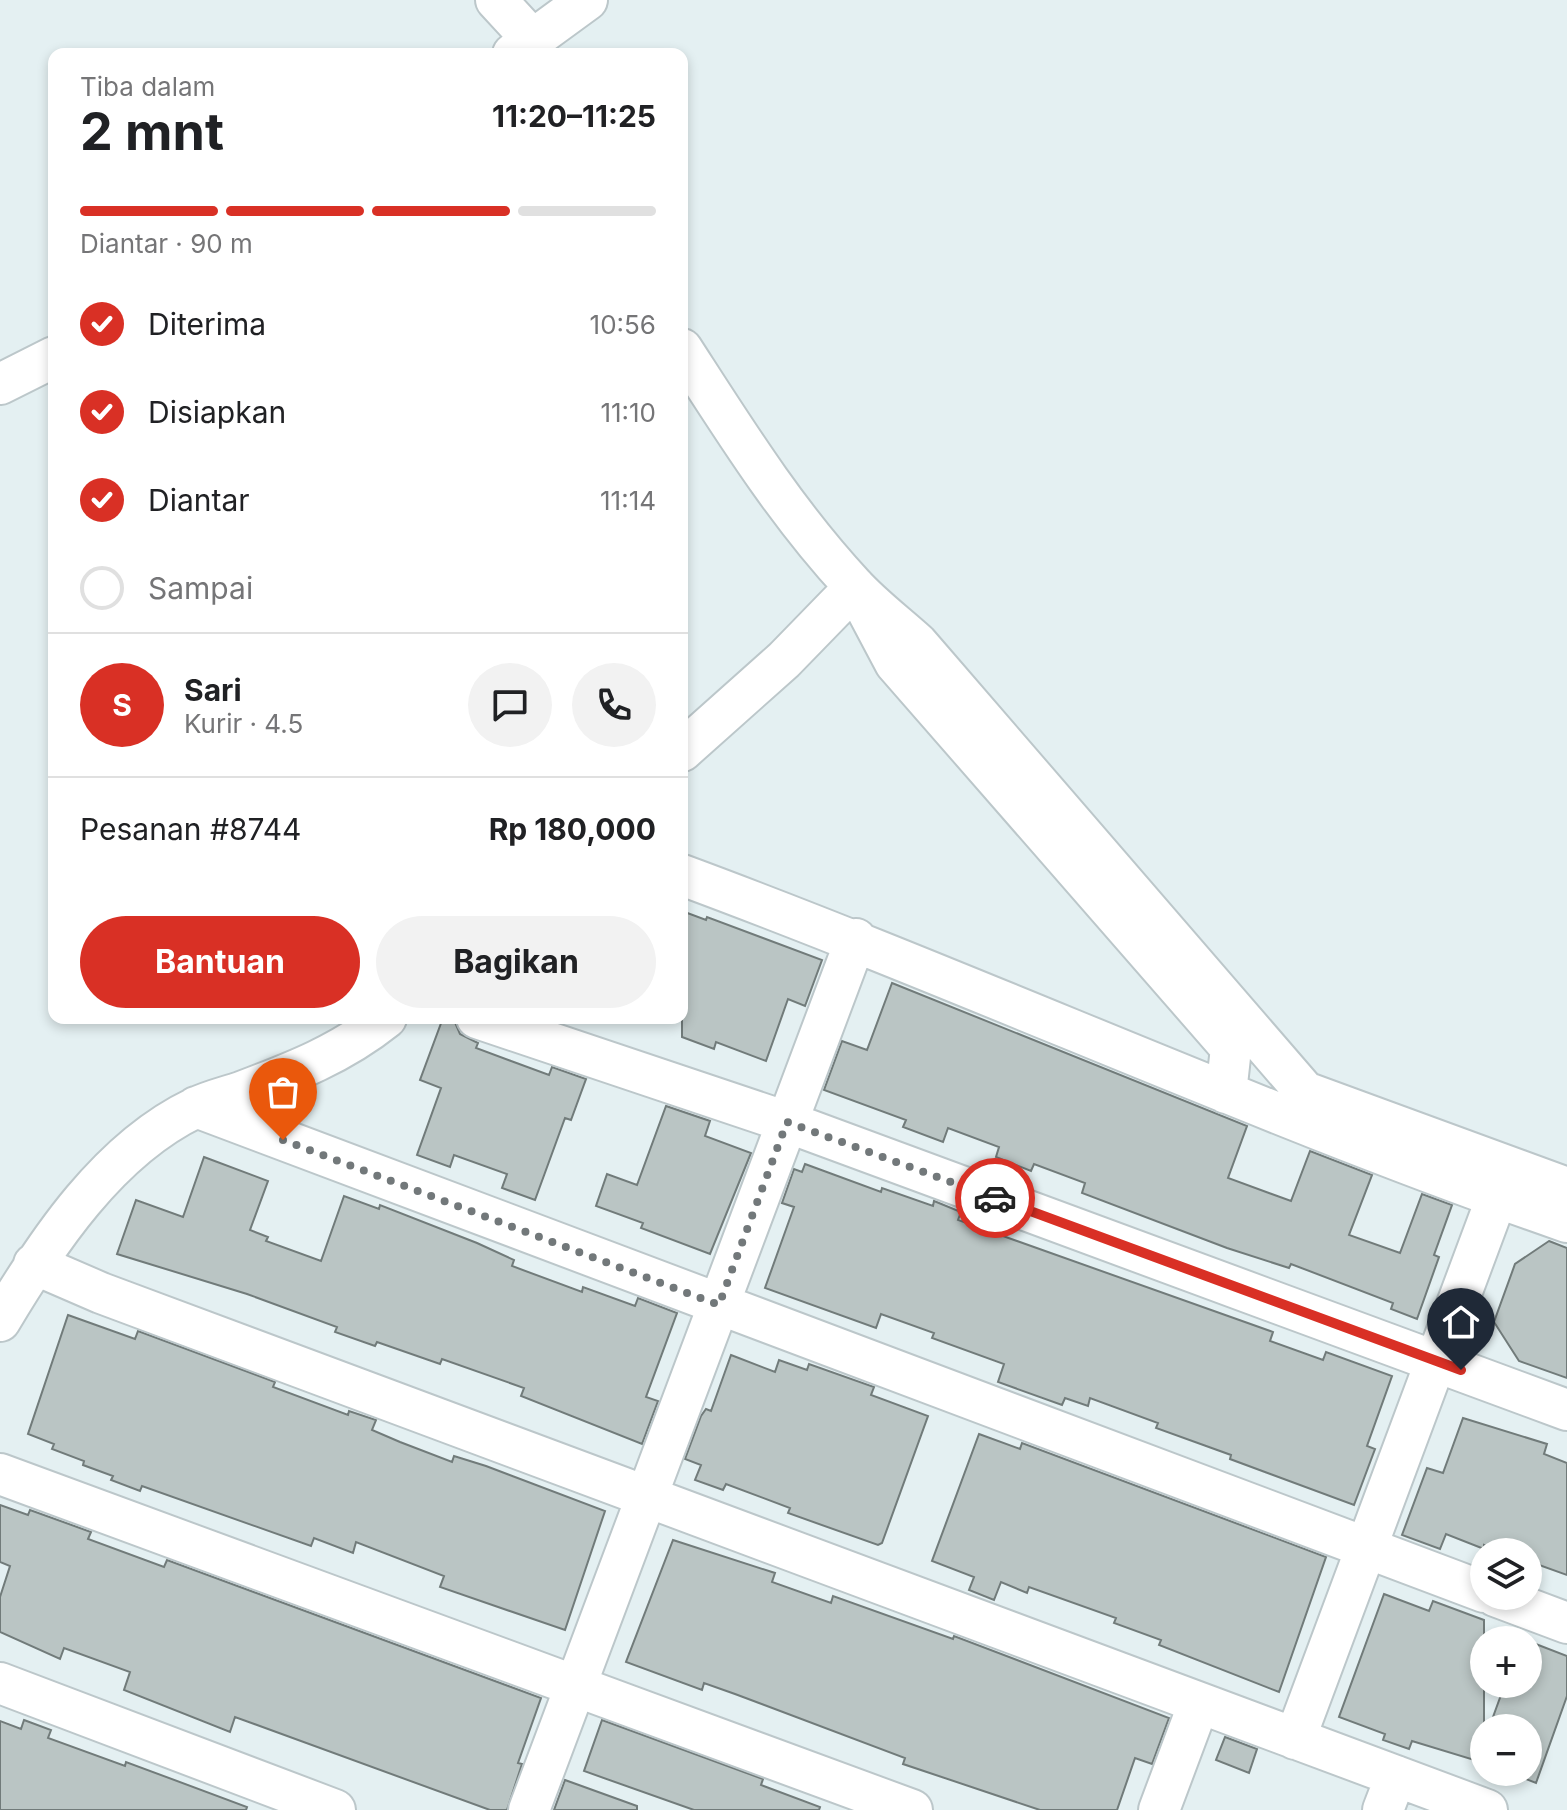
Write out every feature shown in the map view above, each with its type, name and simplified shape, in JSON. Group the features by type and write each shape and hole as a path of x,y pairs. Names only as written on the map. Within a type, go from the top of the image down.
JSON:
{"street":[{"path":"496,0 523,47 587,0"},
{"path":"688,358 771,485 855,587 917,643 1305,1092 1567,1188"},
{"path":"0,384 48,360"},
{"path":"688,746 784,660 855,587"},
{"path":"855,587 895,663 1231,1048 1226,1093"},
{"path":"688,877 856,939 1226,1093 1567,1222"},
{"path":"529,1810 856,939"},
{"path":"0,1321 34,1264 121,1160 172,1121 196,1107 313,1065 355,1042 378,1024"},
{"path":"495,1024 787,1122 1567,1410"},
{"path":"196,1107 1470,1587"},
{"path":"1295,1739 1497,1197"},
{"path":"34,1264 1295,1739 1389,1793 1487,1810"},
{"path":"0,1474 912,1810"},
{"path":"1532,1610 1567,1623"},
{"path":"0,1683 335,1810"},
{"path":"1159,1810 1199,1703"}],"building":[{"path":"688,913 706,920 707,917 822,960 805,1006 788,999 766,1061 716,1042 714,1049 682,1037 682,1024 688,1024"},
{"path":"892,983 1247,1126 1228,1178 1291,1201 1310,1151 1372,1175 1349,1235 1400,1253 1422,1194 1452,1205 1434,1255 1439,1257 1417,1319 1391,1309 1393,1303 1291,1264 1289,1268 1227,1248 1082,1193 1085,1183 1034,1164 1031,1171 996,1157 999,1147 948,1128 943,1142 903,1127 906,1120 824,1090 842,1041 867,1050"},
{"path":"441,1024 456,1024 460,1034 478,1043 476,1048 549,1075 552,1067 586,1079 571,1120 565,1118 535,1200 502,1188 507,1174 454,1155 450,1167 417,1155 441,1088 420,1080"},
{"path":"666,1106 710,1121 705,1136 751,1153 710,1254 641,1228 643,1223 596,1206 607,1174 637,1185"},
{"path":"204,1157 268,1181 250,1230 268,1237 266,1241 321,1261 344,1196 379,1209 380,1205 477,1243 514,1260 512,1266 582,1292 583,1287 635,1306 638,1298 677,1313 646,1397 658,1401 642,1444 521,1396 524,1388 442,1359 440,1364 377,1342 375,1346 335,1332 337,1327 247,1294 117,1254 136,1200 183,1217"},
{"path":"805,1164 881,1192 882,1188 933,1206 934,1201 961,1212 958,1220 1273,1332 1270,1341 1323,1360 1326,1352 1392,1376 1367,1446 1375,1449 1354,1505 1230,1459 1231,1455 1156,1428 1158,1423 1090,1398 1088,1406 1065,1398 1062,1405 998,1382 1004,1364 932,1338 934,1333 881,1314 876,1328 765,1288 794,1207 782,1203 794,1169 802,1172"},
{"path":"1549,1241 1567,1248 1567,1378 1519,1361 1494,1322 1515,1264"},
{"path":"68,1315 135,1339 138,1331 275,1382 273,1387 348,1415 349,1411 376,1420 372,1430 400,1442 452,1462 454,1456 486,1466 605,1511 565,1630 440,1587 444,1576 356,1542 353,1553 314,1538 311,1546 142,1486 140,1491 111,1480 113,1476 83,1465 84,1461 52,1449 54,1444 28,1434"},
{"path":"731,1355 775,1372 779,1360 807,1370 809,1364 874,1387 871,1395 928,1416 882,1543 878,1545 788,1513 790,1508 726,1484 723,1490 695,1480 701,1465 685,1459 701,1416 706,1409 711,1411"},
{"path":"1463,1418 1547,1444 1544,1454 1567,1463 1567,1575 1542,1566 1542,1538 1470,1538 1470,1543 1446,1534 1440,1549 1402,1535 1427,1468 1443,1473"},
{"path":"979,1434 1020,1449 1022,1443 1326,1557 1279,1692 1159,1645 1161,1640 1114,1623 1116,1618 1029,1587 1027,1593 1001,1582 994,1600 969,1590 974,1577 932,1561"},
{"path":"0,1505 28,1515 30,1510 91,1532 88,1539 164,1567 167,1560 541,1698 518,1763 522,1764 507,1810 490,1810 235,1717 230,1732 124,1690 130,1672 64,1648 60,1659 0,1632 0,1597 10,1566 0,1562"},
{"path":"673,1540 775,1573 772,1582 831,1603 833,1596 953,1639 954,1636 1169,1718 1152,1764 1135,1758 1117,1810 1040,1810 903,1764 905,1758 735,1694 704,1683 702,1690 626,1662"},
{"path":"1384,1594 1429,1611 1433,1601 1484,1620 1484,1626 1470,1626 1470,1698 1484,1698 1484,1714 1470,1714 1470,1759 1412,1741 1409,1749 1383,1740 1385,1734 1339,1717"},
{"path":"1542,1646 1567,1656 1567,1696 1542,1766 1542,1714 1494,1714 1500,1698 1542,1698"},
{"path":"24,1720 51,1730 48,1738 125,1766 126,1762 247,1807 246,1810 0,1810 0,1721 21,1729"},
{"path":"602,1720 763,1779 761,1785 820,1807 819,1810 694,1810 584,1771"},
{"path":"1225,1737 1257,1749 1249,1773 1216,1760"},
{"path":"565,1780 637,1806 637,1810 554,1810"}],"way so far":[{"path":"283,1140 719,1305 787,1122 995,1198"}],"route":[{"path":"995,1198 1461,1370"}]}
